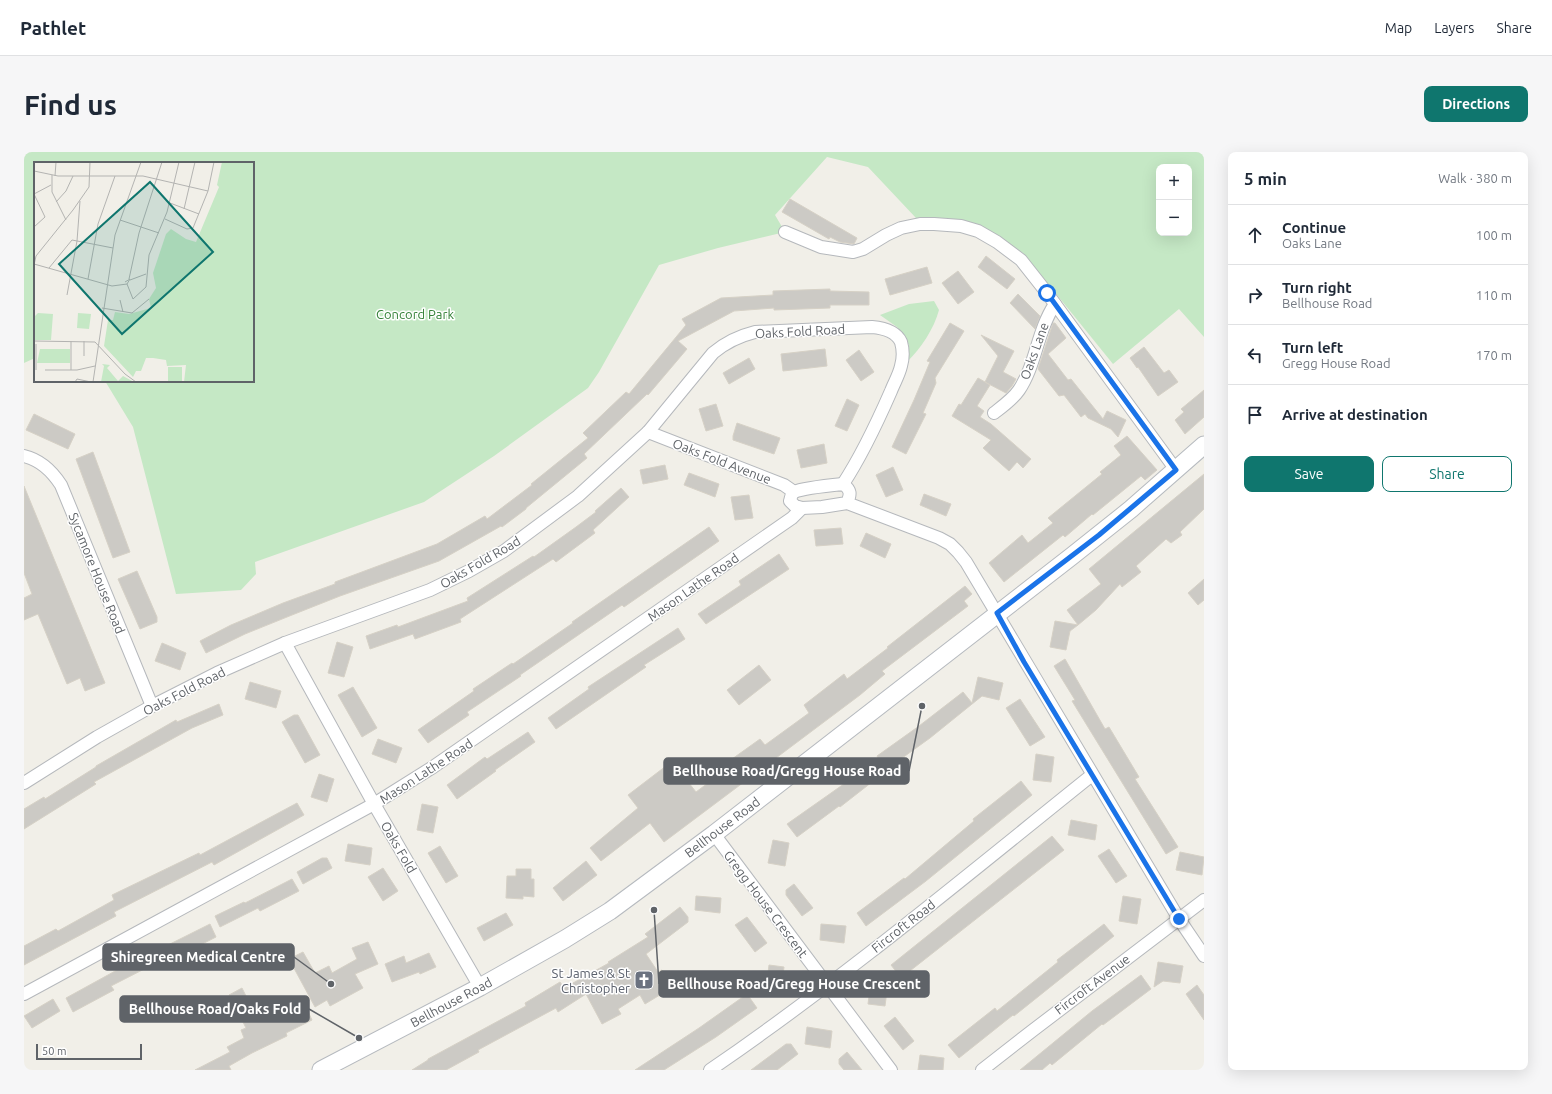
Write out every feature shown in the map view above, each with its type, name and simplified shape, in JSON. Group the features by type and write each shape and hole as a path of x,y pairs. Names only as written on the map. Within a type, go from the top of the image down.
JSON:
{"main road":[{"name":"Bellhouse Road","path":"321,1070 480,987 565,939 610,911 714,834 1099,535 1204,445"}],"street":[{"name":"Oaks Lane","path":"785,232 821,247 853,252 863,249 886,234 901,228 920,224 961,226 978,231 997,242 1021,260 1055,304 1176,470"},
{"name":"Oaks Lane","path":"994,413 1010,401 1022,385 1047,316 1055,304"},
{"name":"Oaks Fold Road","path":"24,783 97,737 152,706 217,673 285,643 430,590 469,571 504,551 578,496 648,432 713,353 738,337 755,332 872,327 885,329 898,337 901,342 903,354 901,366 883,410 851,472 843,484"},
{"name":"Oaks Fold Avenue","path":"648,432 784,484 794,492"},
{"name":"Sycamore House Road","path":"24,456 31,458 48,469 61,486 152,706"},
{"path":"847,503 851,495 849,489 843,484 816,487 794,492 790,501 795,506 802,508 822,507 847,503 939,538 950,544 966,562 1092,775 1179,919 1204,956"},
{"name":"Mason Lathe Road","path":"24,994 374,804 433,768 792,518 802,508"},
{"name":"Oaks Fold","path":"285,643 374,804 480,987"},
{"name":"Fircroft Road","path":"710,1070 753,1040 893,935 1092,775"},
{"name":"Gregg House Crescent","path":"714,834 826,986 891,1070"},
{"name":"Fircroft Avenue","path":"982,1070 1204,900"}],"green space":[{"name":"Concord Park","path":"24,152 1204,152 1204,337 1179,309 1113,364 1023,253 972,224 916,218 868,167 827,157 775,215 785,232 718,248 659,265 599,372 588,388 494,456 424,502 255,562 256,574 241,590 176,594 133,427 106,382 254,382 254,162 34,162 34,358 24,363"},
{"path":"934,301 939,310 934,324 922,344 907,362 909,345 897,327 880,315 909,304"}],"building":[{"path":"790,199 857,238 854,244 840,242 830,237 829,239 782,212"},
{"path":"986,256 1015,279 1007,289 978,267"},
{"path":"927,267 932,283 890,295 885,279"},
{"path":"958,271 974,292 958,304 942,283"},
{"path":"830,289 830,291 869,292 869,305 830,305 830,308 774,310 774,308 734,311 678,341 687,349 648,395 647,394 584,454 587,458 502,527 501,526 439,561 340,596 245,634 206,653 200,641 231,625 283,603 335,584 335,582 437,544 485,516 487,519 532,485 531,484 588,438 583,433 626,392 629,394 686,325 682,319 721,298 773,295 773,291"},
{"path":"1018,294 1040,316 1035,329 1010,303"},
{"path":"950,323 964,331 935,378 936,383 923,413 926,414 906,454 892,447 930,362 927,361"},
{"path":"1053,323 1055,323 1066,338 1048,354 1068,380 1071,379 1103,419 1107,411 1126,420 1118,437 1111,429 1088,418 1085,414 1081,417 1064,395 1059,396 1038,369"},
{"path":"981,335 1014,351 1003,372 1016,379 1006,393 985,382 998,356"},
{"path":"1144,347 1164,373 1169,370 1178,382 1158,396 1130,358"},
{"path":"825,349 827,366 783,371 781,354"},
{"path":"859,350 874,372 861,381 846,360"},
{"path":"749,358 755,369 729,384 723,373"},
{"path":"978,378 990,385 977,406 984,411 980,417 991,424 1031,459 1023,468 1017,462 1009,471 983,448 991,440 952,416 959,404 961,405"},
{"path":"1204,390 1204,417 1185,434 1175,420 1184,412 1181,409"},
{"path":"847,399 859,405 847,431 835,426"},
{"path":"716,404 723,426 706,431 699,409"},
{"path":"34,414 75,434 68,449 26,430"},
{"path":"737,423 780,438 774,454 733,440"},
{"path":"1127,436 1157,470 1145,480 1141,476 1065,537 1063,535 1004,582 989,563 1022,535 1028,543 1053,523 1048,518 1102,474 1100,472 1121,455 1114,446"},
{"path":"824,444 827,463 801,468 797,450"},
{"path":"93,452 130,552 113,558 76,459"},
{"path":"665,465 668,479 643,484 640,470"},
{"path":"893,467 903,490 886,497 876,475"},
{"path":"689,473 719,484 715,497 684,485"},
{"path":"1204,474 1204,509 1180,532 1182,535 1171,543 1166,539 1136,566 1141,572 1122,587 1120,584 1096,610 1078,625 1067,610 1101,584 1089,569"},
{"path":"24,486 105,683 85,691 80,678 67,684 38,614 24,620 24,598 32,594 24,573"},
{"path":"621,488 629,497 593,530 595,533 556,562 553,559 460,619 461,622 415,639 413,634 370,649 366,636 397,625 398,627 468,601 467,598 533,556 534,557 576,527 596,512 595,511"},
{"path":"924,494 951,504 946,516 920,505"},
{"path":"749,495 753,518 735,520 731,497"},
{"path":"709,527 719,541 624,607 622,605 520,675 521,676 467,712 469,715 428,743 418,730 474,691 473,689 573,623 572,622"},
{"path":"841,528 843,544 816,546 814,530"},
{"path":"866,533 891,544 885,558 860,546"},
{"path":"779,554 789,569 706,624 698,614 741,585 739,581"},
{"path":"137,571 157,617 157,622 140,629 118,579"},
{"path":"1204,579 1204,600 1198,605 1188,593"},
{"path":"965,586 972,594 964,601 968,606 882,671 885,674 860,695 664,842 650,823 601,861 590,848 638,808 628,795 666,766 672,774 678,769 696,792 728,768 725,764 760,739 765,745 809,713 804,705 844,674 847,679"},
{"path":"1055,621 1078,625 1070,631 1066,650 1050,647"},
{"path":"678,628 685,639 644,665 646,667 556,729 548,718 589,689 588,687"},
{"path":"337,642 353,647 344,677 328,673"},
{"path":"162,643 186,653 180,670 155,661"},
{"path":"1065,659 1105,729 1109,727 1139,777 1135,779 1178,847 1166,854 1072,701 1075,700 1054,666"},
{"path":"759,665 771,680 739,705 727,690"},
{"path":"978,677 1003,683 999,700 982,696 930,738 880,774 881,775 840,807 839,806 797,837 787,824 841,786 878,758 877,756 963,692 972,703"},
{"path":"250,682 281,691 276,708 245,699"},
{"path":"353,687 377,728 362,737 338,695"},
{"path":"1020,699 1045,737 1030,746 1006,708"},
{"path":"219,704 223,715 192,728 94,782 96,784 24,829 24,809 44,797 45,799 96,766 176,720 177,722"},
{"path":"294,715 298,715 320,755 305,763 282,722"},
{"path":"528,732 535,742 457,799 447,785 485,757 487,759"},
{"path":"378,739 402,748 396,763 372,754"},
{"path":"1036,754 1054,757 1051,782 1033,780"},
{"path":"319,774 334,779 327,802 311,797"},
{"path":"1021,781 1032,795 926,881 866,926 857,913 904,878 905,879 974,821 973,819"},
{"path":"297,803 304,815 214,865 212,862 114,912 116,916 24,965 24,946 56,929 58,931 114,900 112,895 199,853 200,855"},
{"path":"422,804 438,807 433,833 417,830"},
{"path":"1071,820 1097,825 1095,840 1068,835"},
{"path":"1052,836 1064,850 901,978 891,965"},
{"path":"773,840 789,843 785,866 768,863"},
{"path":"348,844 372,848 370,865 345,861"},
{"path":"440,846 458,876 446,883 428,853"},
{"path":"1109,849 1127,876 1116,883 1098,856"},
{"path":"1180,852 1204,857 1202,875 1176,870"},
{"path":"322,858 327,858 332,868 303,884 297,872"},
{"path":"586,861 597,875 563,901 553,888"},
{"path":"383,868 398,891 383,901 368,877"},
{"path":"516,869 531,869 531,879 534,879 534,897 523,896 523,899 506,898 507,876 516,876"},
{"path":"292,879 299,891 260,911 258,908 220,927 215,916 244,902 245,903"},
{"path":"794,884 813,908 802,916 786,895 786,890"},
{"path":"696,896 721,898 720,913 695,910"},
{"path":"1123,896 1141,899 1137,924 1119,921"},
{"path":"680,907 688,917 688,922 646,954 658,972 662,970 673,987 645,1004 640,995 618,1009 621,1014 602,1024 586,994 558,1012 556,1008 478,1050 479,1052 446,1070 412,1070 428,1059 526,1006 525,1003 560,982 564,988 609,963 608,962 648,937 645,934"},
{"path":"506,913 513,925 484,941 477,928"},
{"path":"747,917 767,943 755,952 735,925"},
{"path":"210,924 216,937 163,964 156,951"},
{"path":"821,924 846,926 844,943 820,940"},
{"path":"1104,924 1114,936 959,1058 948,1045 995,1008 997,1011 1058,962 1057,960"},
{"path":"368,942 378,964 355,974 363,988 330,1006 327,1000 315,1007 289,959 303,952 315,973 329,966 332,973 357,959 352,948"},
{"path":"146,949 154,964 111,986 114,990 73,1012 66,998 117,970 115,966"},
{"path":"429,953 436,967 420,974 419,972 392,982 385,964 404,956 406,963"},
{"path":"1158,962 1183,966 1180,983 1163,981 1154,987"},
{"path":"769,965 784,967 781,992 766,990"},
{"path":"1141,975 1151,989 1103,1025 1102,1024 1052,1065 1050,1063 1042,1070 1020,1070 1092,1011"},
{"path":"871,981 888,983 885,1006 868,1004"},
{"path":"1197,985 1204,995 1204,1020 1186,994"},
{"path":"242,988 257,1018 274,1010 278,1019 305,1005 312,1020 286,1033 287,1036 229,1066 231,1070 195,1070 230,1052 227,1047 244,1038 241,1030 246,1028 229,995"},
{"path":"747,994 757,1008 716,1037 664,1070 635,1070 699,1028"},
{"path":"53,999 60,1011 32,1028 24,1016"},
{"path":"895,1017 914,1041 903,1050 884,1026"},
{"path":"807,1027 832,1031 830,1048 805,1044"},
{"path":"786,1044 791,1044 798,1054 777,1070 751,1070"},
{"path":"847,1052 862,1070 844,1070 839,1064 839,1059"},
{"path":"920,1055 944,1058 943,1070 918,1070"}],"place":[{"name":"Bellhouse Road/Gregg House Road","path":"922,706"},
{"name":"Bellhouse Road/Gregg House Crescent","path":"654,910"},
{"name":"St James & St Christopher","path":"644,980"},
{"name":"Shiregreen Medical Centre","path":"331,984"},
{"name":"Bellhouse Road/Oaks Fold","path":"359,1038"}],"route":[{"path":"1047,293 1176,470 1099,535 997,613 1024,662 1179,919"}]}
